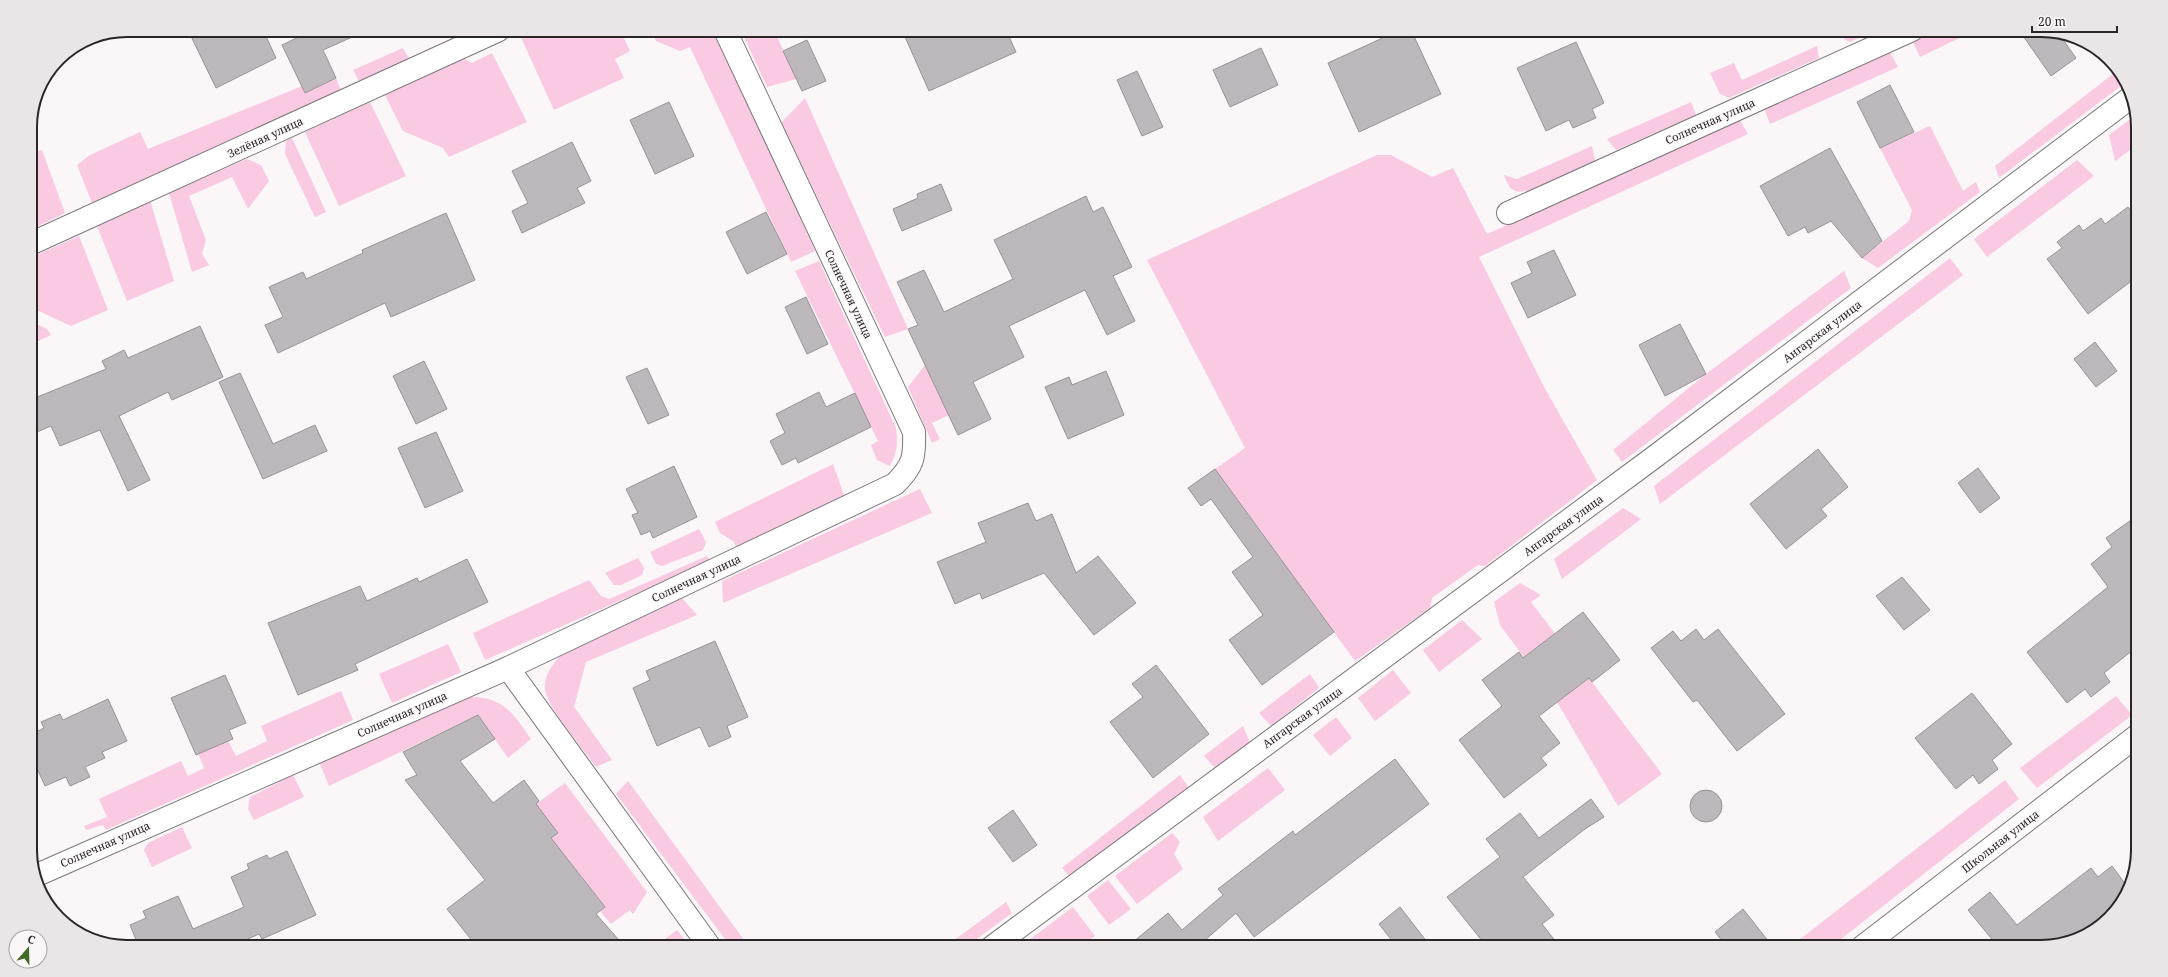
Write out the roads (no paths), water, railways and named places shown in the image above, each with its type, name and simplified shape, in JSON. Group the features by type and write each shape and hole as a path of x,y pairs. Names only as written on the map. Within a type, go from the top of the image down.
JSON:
{"street":[{"name":"Зелёная улица","path":"37,241 484,37"},
{"name":"Солнечная улица","path":"41,873 508,668 895,484 909,470 915,452 914,432 728,37"},
{"name":"Солнечная улица","path":"1508,212 1896,37"},
{"name":"Ангарская улица","path":"1001,940 1654,458 2127,101"},
{"path":"508,668 705,940"},
{"name":"Школьная улица","path":"1871,940 2131,740"}]}
